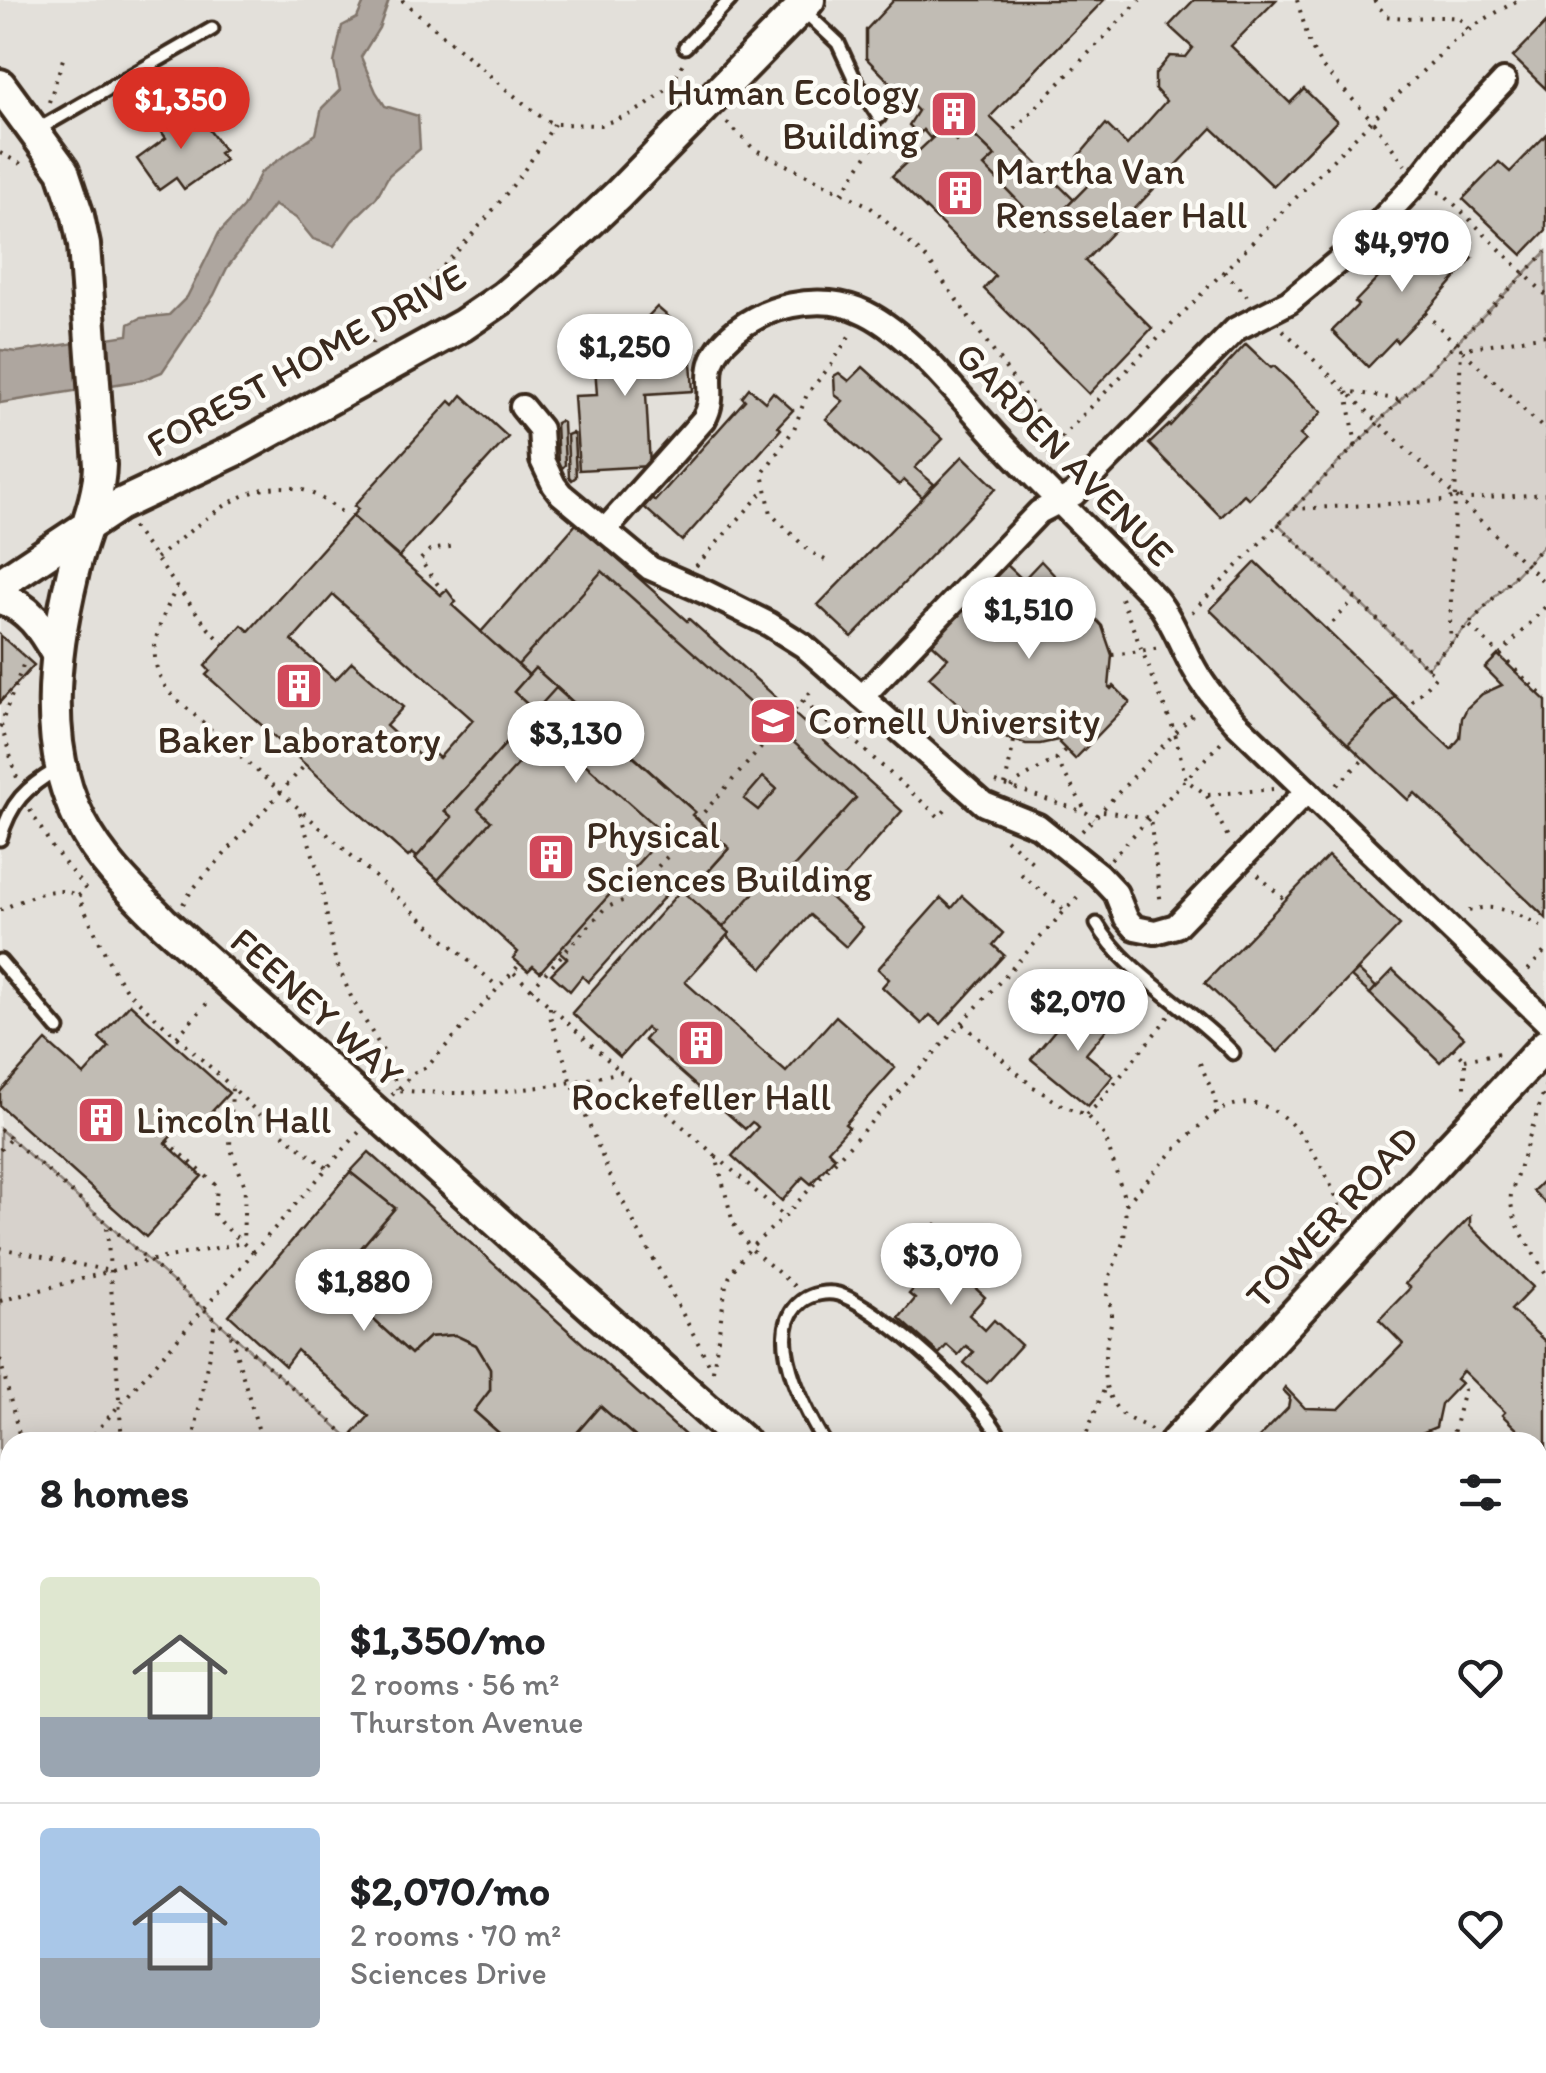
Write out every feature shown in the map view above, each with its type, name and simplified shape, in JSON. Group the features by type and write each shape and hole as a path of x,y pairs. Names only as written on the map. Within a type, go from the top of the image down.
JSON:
{"street":[{"name":"FOREST HOME DRIVE","path":"0,584 119,505 238,450 504,297 618,195 801,3"},
{"path":"862,697 1039,512 1074,494 1236,328 1289,302 1360,244 1504,81"},
{"path":"0,85 41,118"},
{"name":"FEENEY WAY","path":"41,118 78,216 84,244 94,370 100,485 42,654 68,793 81,822 124,883 164,923 732,1432"},
{"name":"GARDEN AVENUE","path":"605,530 704,420 710,404 710,364 728,338 746,324 790,305 838,304 864,312 915,351 1155,598 1220,706 1546,1021"},
{"path":"522,406 540,429 542,460 554,485 605,530 650,568 682,580 787,634 831,668 984,804 1027,819 1098,874 1116,893 1130,924 1142,930 1155,932 1176,926 1307,791"},
{"path":"0,598 24,609 46,635 42,654"},
{"name":"TOWER ROAD","path":"1185,1432 1546,1045"}],"lane":[{"path":"685,53 730,0"},
{"path":"801,3 838,43 855,80 880,116"},
{"path":"41,118 212,30"},
{"path":"0,839 11,810 22,795 35,782 62,767"},
{"path":"1097,924 1111,946 1233,1053"},
{"path":"1121,955 1142,930"},
{"path":"0,961 58,1030"},
{"path":"818,1432 802,1402 786,1348 787,1322 806,1297 824,1293 839,1294 887,1323 945,1372 997,1432"}],"path":[{"path":"402,0 502,86 554,124 600,125 648,105 671,86 685,53"},
{"path":"1015,130 1140,0"},
{"path":"1297,0 1310,45 1322,67 1372,120 1417,182 1444,193 1546,295"},
{"path":"1374,0 1386,16 1408,20 1459,18 1469,30"},
{"path":"1028,471 1455,40 1518,0"},
{"path":"41,118 64,59"},
{"path":"719,114 754,148 869,206 928,260 1058,442"},
{"path":"368,346 462,249 540,149 554,124"},
{"path":"0,153 31,170"},
{"path":"842,193 863,161"},
{"path":"1112,655 1166,648 1192,611 1459,347 1546,252"},
{"path":"1224,272 1546,584"},
{"path":"825,560 809,551 771,514 762,473 794,429 806,394 831,365 864,312"},
{"path":"1425,314 1546,431"},
{"path":"1459,347 1546,335"},
{"path":"1450,644 1459,347"},
{"path":"1347,392 1402,400"},
{"path":"1347,392 1356,446"},
{"path":"156,558 224,506 264,489 305,491 346,515"},
{"path":"682,580 764,490"},
{"path":"1293,510 1546,494"},
{"path":"1278,524 1436,676 1407,707"},
{"path":"131,525 225,645"},
{"path":"1428,668 1546,543"},
{"path":"444,593 420,560 430,550 456,546"},
{"path":"1116,584 1175,733 1186,780 1207,795 1230,841"},
{"path":"178,586 153,650 154,668 161,682 187,710 499,988"},
{"path":"1326,630 1355,598"},
{"path":"1500,655 1546,606"},
{"path":"1469,625 1546,699"},
{"path":"19,786 0,726 23,669 42,654"},
{"path":"697,820 831,668"},
{"path":"802,701 829,724 832,722 939,817 954,801"},
{"path":"1079,835 1198,708"},
{"path":"1108,863 1226,736"},
{"path":"1005,785 1014,741"},
{"path":"1012,788 1065,750"},
{"path":"1056,759 1087,813"},
{"path":"1338,785 1364,759"},
{"path":"192,890 306,764"},
{"path":"1207,795 1281,788"},
{"path":"26,802 52,847 86,890 78,896"},
{"path":"299,808 319,874 335,959 352,1000 389,1061 397,1090"},
{"path":"1101,811 1150,818"},
{"path":"1150,818 1162,909"},
{"path":"996,830 1032,862"},
{"path":"531,989 605,908 627,899 667,857"},
{"path":"1021,874 1065,911"},
{"path":"1261,877 1285,900"},
{"path":"550,1006 572,1083 614,1184 713,1371 726,1285 750,1248 784,1217 1088,884"},
{"path":"0,910 50,891 75,893 126,990 272,1126 327,1168"},
{"path":"1469,911 1492,906 1546,929"},
{"path":"1528,970 1546,950"},
{"path":"96,1432 397,1090 413,1073 427,1067 520,964"},
{"path":"513,972 784,1217"},
{"path":"177,1036 208,1000"},
{"path":"1086,1116 1180,1004"},
{"path":"963,1024 1032,1086 1086,1116 1105,1136 1126,1204 1124,1240 1108,1281 1112,1318 1102,1371 1105,1387 1118,1410 1136,1424 1146,1426"},
{"path":"1453,1048 1465,1060 1465,1093"},
{"path":"1465,1060 1504,1052"},
{"path":"1200,1063 1216,1114"},
{"path":"397,1090 465,1094 532,1089 620,1072"},
{"path":"1546,1084 1510,1204 1514,1220 1546,1275"},
{"path":"232,1087 230,1148 245,1186 243,1244"},
{"path":"1126,1204 1198,1128 1223,1109 1241,1104 1275,1111 1311,1148 1334,1190 1345,1221"},
{"path":"0,1128 343,1432"},
{"path":"0,1150 10,1138"},
{"path":"167,1141 216,1185 216,1218 254,1252"},
{"path":"716,1156 733,1223 750,1248 806,1297"},
{"path":"107,1225 121,1432"},
{"path":"0,1301 148,1261 243,1244"},
{"path":"0,1248 110,1271"},
{"path":"195,1432 215,1321"},
{"path":"231,1335 259,1432"},
{"path":"0,1359 18,1432"},
{"path":"1454,1432 1464,1390 1461,1384"},
{"path":"1088,1432 1105,1387"}],"shaded area":[{"name":"Cornell University","path":"0,0 1546,0 1546,1432 0,1432"},
{"path":"365,0 389,0 379,28 361,57 385,106 418,116 420,149 389,175 376,198 334,246 313,239 296,218 274,205 227,268 214,295 162,372 142,380 0,403 0,350 17,352 128,335 129,324 141,318 169,315 187,297 219,233 243,207 261,172 316,134 322,108 340,90 334,63 342,26 357,18"},
{"path":"1546,252 1546,543 1427,668 1278,524"},
{"path":"0,1129 343,1432 0,1432"}],"building":[{"name":"Human Ecology Building","path":"894,0 1104,0 990,117 1074,200 1045,229 984,166 995,156 967,129 956,141 943,128 930,138 923,130 919,135 909,125 918,111 866,58 866,30"},
{"name":"Martha Van Rensselaer Hall","path":"1194,0 1276,0 1231,46 1290,103 1304,89 1337,121 1273,186 1212,128 1085,261 1152,328 1089,394 984,289 995,276 892,176 943,128 956,141 967,129 995,156 984,166 1045,229 1097,176 1078,157 1106,124 1127,145 1166,101 1155,89 1155,74 1170,56 1186,57 1193,48 1169,26"},
{"path":"1546,23 1546,89 1513,57"},
{"path":"171,107 183,125 198,115 224,150 219,153 225,160 184,189 176,178 159,190 137,159 166,138 153,120"},
{"path":"1546,135 1546,230 1522,255 1463,199 1499,162 1510,172"},
{"path":"1437,224 1473,258 1425,313 1368,367 1332,331 1411,244 1414,248"},
{"path":"657,307 671,319 655,342 647,365 691,362 693,391 646,394 650,466 579,470 574,396 597,395 594,351 633,332"},
{"path":"1246,344 1322,412 1300,435 1306,440 1249,499 1244,494 1221,517 1149,444"},
{"path":"863,367 943,439 915,468 934,484 922,497 904,480 899,485 826,419 843,401 835,395 834,376 839,373 849,381"},
{"path":"749,388 765,402 773,392 793,410 778,426 781,429 682,541 644,507 652,498 655,501 745,400 742,397"},
{"path":"462,395 508,437 399,557 352,516 358,509 354,506 450,401 454,405"},
{"path":"560,421 565,465 562,468 558,465 556,423"},
{"path":"572,433 576,477 572,480 567,435"},
{"path":"963,456 996,488 852,637 818,605"},
{"name":"Baker Laboratory","path":"352,516 441,595 447,590 456,602 452,605 529,675 514,692 535,711 445,811 452,817 417,857 412,853 408,857 206,675 210,671 205,666 242,625 249,631","holes":["333,595 473,720 439,758 431,751 423,759 386,726 403,707 352,662 335,680 292,641"]},
{"path":"577,523 902,811 828,895 863,927 846,947 810,915 763,968 687,895 729,848 692,815 695,812 535,668 529,675 481,632"},
{"path":"1041,561 1102,626 1112,655 1109,687 1114,686 1130,702 1075,759 1058,740 1026,744 997,735 929,677 948,658 926,638 1004,562 1023,580"},
{"path":"1256,562 1395,696 1348,744 1210,610"},
{"path":"602,571 856,798 772,891 763,883 723,927 687,895 729,848 692,815 695,812 535,668 529,675 518,665","holes":["763,777 777,789 758,810 744,799"]},
{"path":"0,635 34,665 0,702"},
{"path":"1498,655 1546,701 1546,918 1415,793 1408,800 1348,744 1395,696 1451,749 1460,738 1467,708 1482,694 1502,685 1485,668"},
{"path":"535,668 695,812 692,815 729,848 703,877 682,858 675,864 662,853 664,846 625,887 602,902 664,834 548,731 478,809 491,821 438,880 415,859 452,817 445,811 535,711 514,692"},
{"path":"556,688 695,812 692,815 729,848 687,895 675,885 588,982 582,976 570,991 551,974 567,958 543,937 530,947 515,934 508,942 415,859 452,817 445,811"},
{"name":"Physical Sciences Building","path":"548,731 664,834 540,972 533,966 528,971 513,958 518,952 438,880 491,821 478,809"},
{"path":"1328,856 1400,925 1278,1052 1205,983"},
{"name":"Rockefeller Hall","path":"681,890 729,933 685,982 786,1072 836,1016 895,1068 845,1124 849,1127 828,1150 835,1157 811,1184 803,1177 782,1201 732,1156 758,1127 755,1124 752,1122 745,1129 644,1040 651,1032 646,1028 620,1057 572,1013"},
{"path":"962,896 1003,933 993,945 1004,955 941,1024 930,1015 922,1024 882,987 889,979 878,969 941,898 952,908"},
{"path":"1358,970 1376,987 1370,994 1351,977"},
{"path":"1393,970 1464,1037 1440,1062 1370,994"},
{"path":"1085,986 1097,996 1079,1018 1067,1008"},
{"path":"1102,1000 1119,1014 1086,1054 1113,1076 1088,1106 1031,1059 1066,1017 1079,1028"},
{"name":"Lincoln Hall","path":"130,1004 229,1093 200,1124 190,1115 165,1143 202,1176 146,1237 0,1106 0,1092 46,1041 84,1075 109,1047 99,1038"},
{"path":"369,1152 681,1432 630,1432 600,1406 578,1432 498,1432 474,1411 490,1390 490,1368 476,1345 455,1335 429,1337 411,1354 332,1282 395,1208 350,1172"},
{"path":"350,1172 395,1208 332,1282 411,1354 429,1337 455,1335 476,1345 490,1368 490,1390 474,1411 498,1432 355,1432 369,1416 297,1350 285,1366 229,1315"},
{"path":"1546,1178 1546,1204 1533,1191"},
{"path":"1470,1217 1470,1226 1533,1287 1511,1310 1546,1342 1546,1432 1520,1432 1463,1371 1456,1379 1461,1383 1441,1404 1436,1427 1424,1432 1265,1432 1288,1408 1290,1397 1283,1390 1285,1387 1305,1408 1339,1409 1403,1344 1379,1320 1410,1288 1405,1284"},
{"path":"936,1224 953,1239 945,1248 961,1263 955,1269 985,1297 969,1315 985,1330 994,1320 1021,1345 987,1383 964,1363 974,1352 966,1346 958,1355 947,1345 939,1354 899,1318 915,1299 909,1294 917,1285 898,1267"},
{"path":"600,1406 630,1432 578,1432"}],"place":[{"name":"Human Ecology Building","path":"954,114"},
{"name":"Martha Van Rensselaer Hall","path":"960,193"},
{"name":"Baker Laboratory","path":"299,686"},
{"name":"Cornell University","path":"773,721"},
{"name":"Physical Sciences Building","path":"551,857"},
{"name":"Rockefeller Hall","path":"701,1043"},
{"name":"Lincoln Hall","path":"101,1120"}]}
